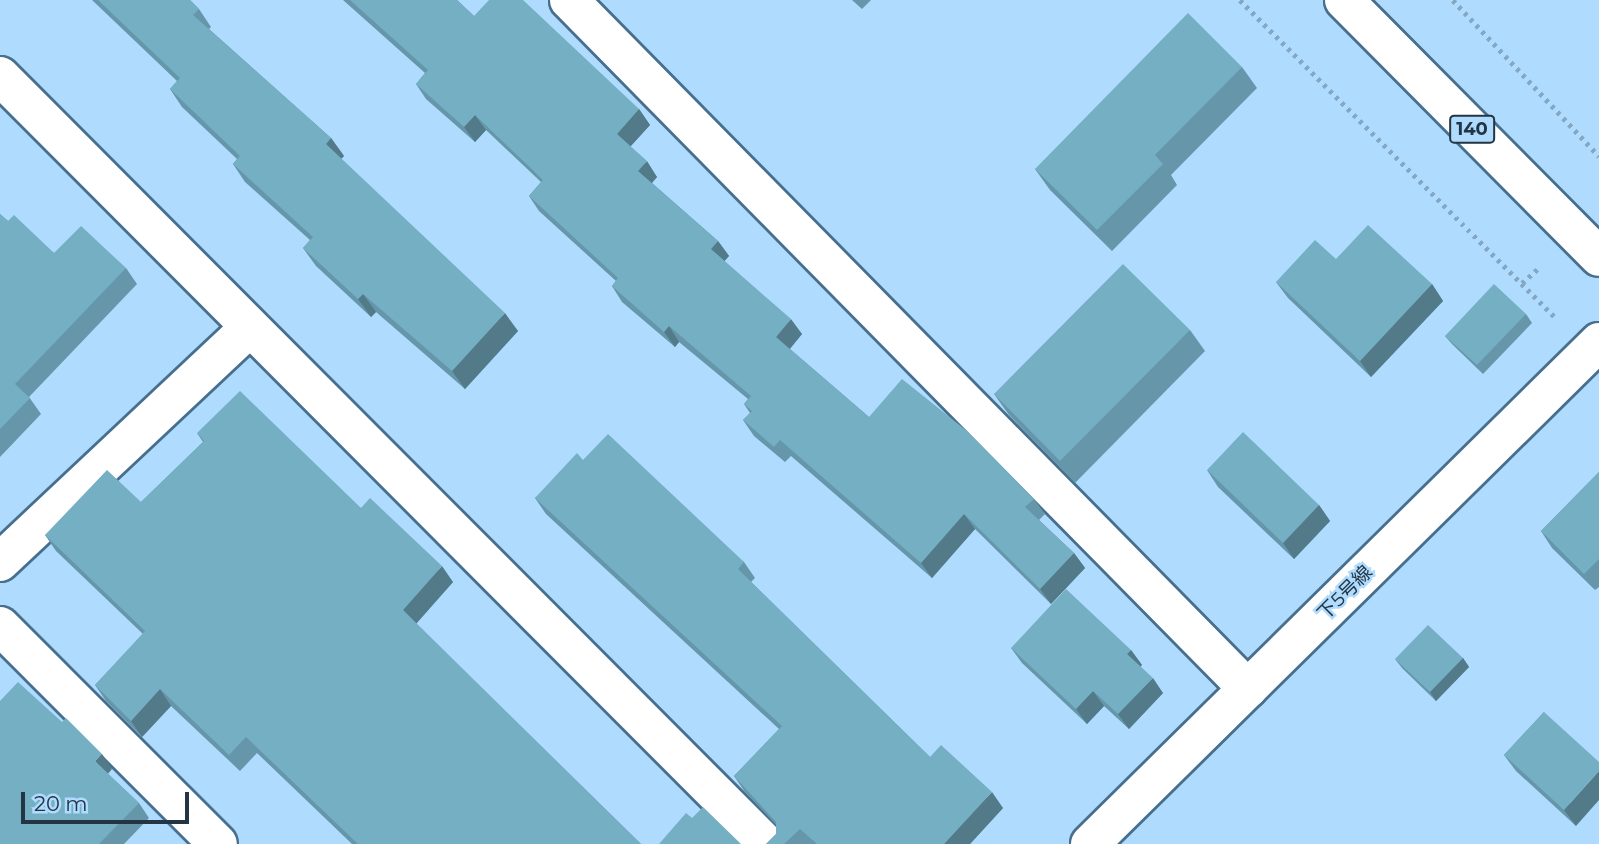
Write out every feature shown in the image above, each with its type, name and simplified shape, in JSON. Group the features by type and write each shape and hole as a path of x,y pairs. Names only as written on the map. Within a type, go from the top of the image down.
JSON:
{"street":[{"path":"569,0 1248,689"},
{"name":"140","path":"1344,0 1599,257"},
{"path":"0,76 766,844"},
{"path":"0,562 250,327"},
{"name":"下5号線","path":"1090,844 1594,346"},
{"path":"0,626 218,844"}],"path":[{"path":"1240,0 1594,346"},
{"path":"1453,0 1599,156"}],"building":[{"path":"98,0 190,0 199,9 193,15 331,138 326,144 505,313 452,371 363,294 358,299 303,248 313,237 233,164 240,156 170,89 180,78"},
{"path":"350,0 457,0 474,16 489,0 523,0 639,109 617,134 647,161 638,171 718,241 711,249 791,319 776,337 869,417 902,379 967,431 1034,499 1025,507 1074,553 1040,589 964,514 921,563 780,440 774,447 743,420 752,411 744,404 751,396 669,326 664,332 612,286 618,278 529,196 543,180 475,115 464,127 416,84 428,70"},
{"path":"1188,13 1242,67 1155,155 1163,164 1097,230 1035,169"},
{"path":"0,214 8,221 14,215 54,253 81,226 126,268 15,384 30,398 0,429"},
{"path":"1368,225 1432,284 1360,361 1276,282 1315,240 1336,259"},
{"path":"1123,264 1190,330 1060,461 994,394"},
{"path":"1494,284 1526,314 1477,365 1445,336"},
{"path":"240,391 361,508 370,498 442,566 403,610 641,844 358,844 246,737 229,755 160,689 131,721 95,685 145,631 45,535 107,470 141,502 204,441 197,433"},
{"path":"1243,432 1319,505 1283,543 1207,470"},
{"path":"608,434 744,562 738,569 930,757 941,745 992,792 944,844 817,844 800,829 784,844 766,844 776,834 776,822 734,776 782,726 535,498 577,453 583,460"},
{"path":"1599,472 1599,559 1584,574 1541,531"},
{"path":"1066,589 1131,650 1127,654 1153,678 1118,714 1093,691 1076,709 1011,648"},
{"path":"1428,625 1463,658 1430,692 1395,659"},
{"path":"18,682 62,722 66,718 102,754 95,761 139,803 99,844 0,844 0,701"},
{"path":"1544,712 1599,762 1599,771 1564,810 1504,755"},
{"path":"703,807 741,844 659,844 686,813 692,818"}]}
